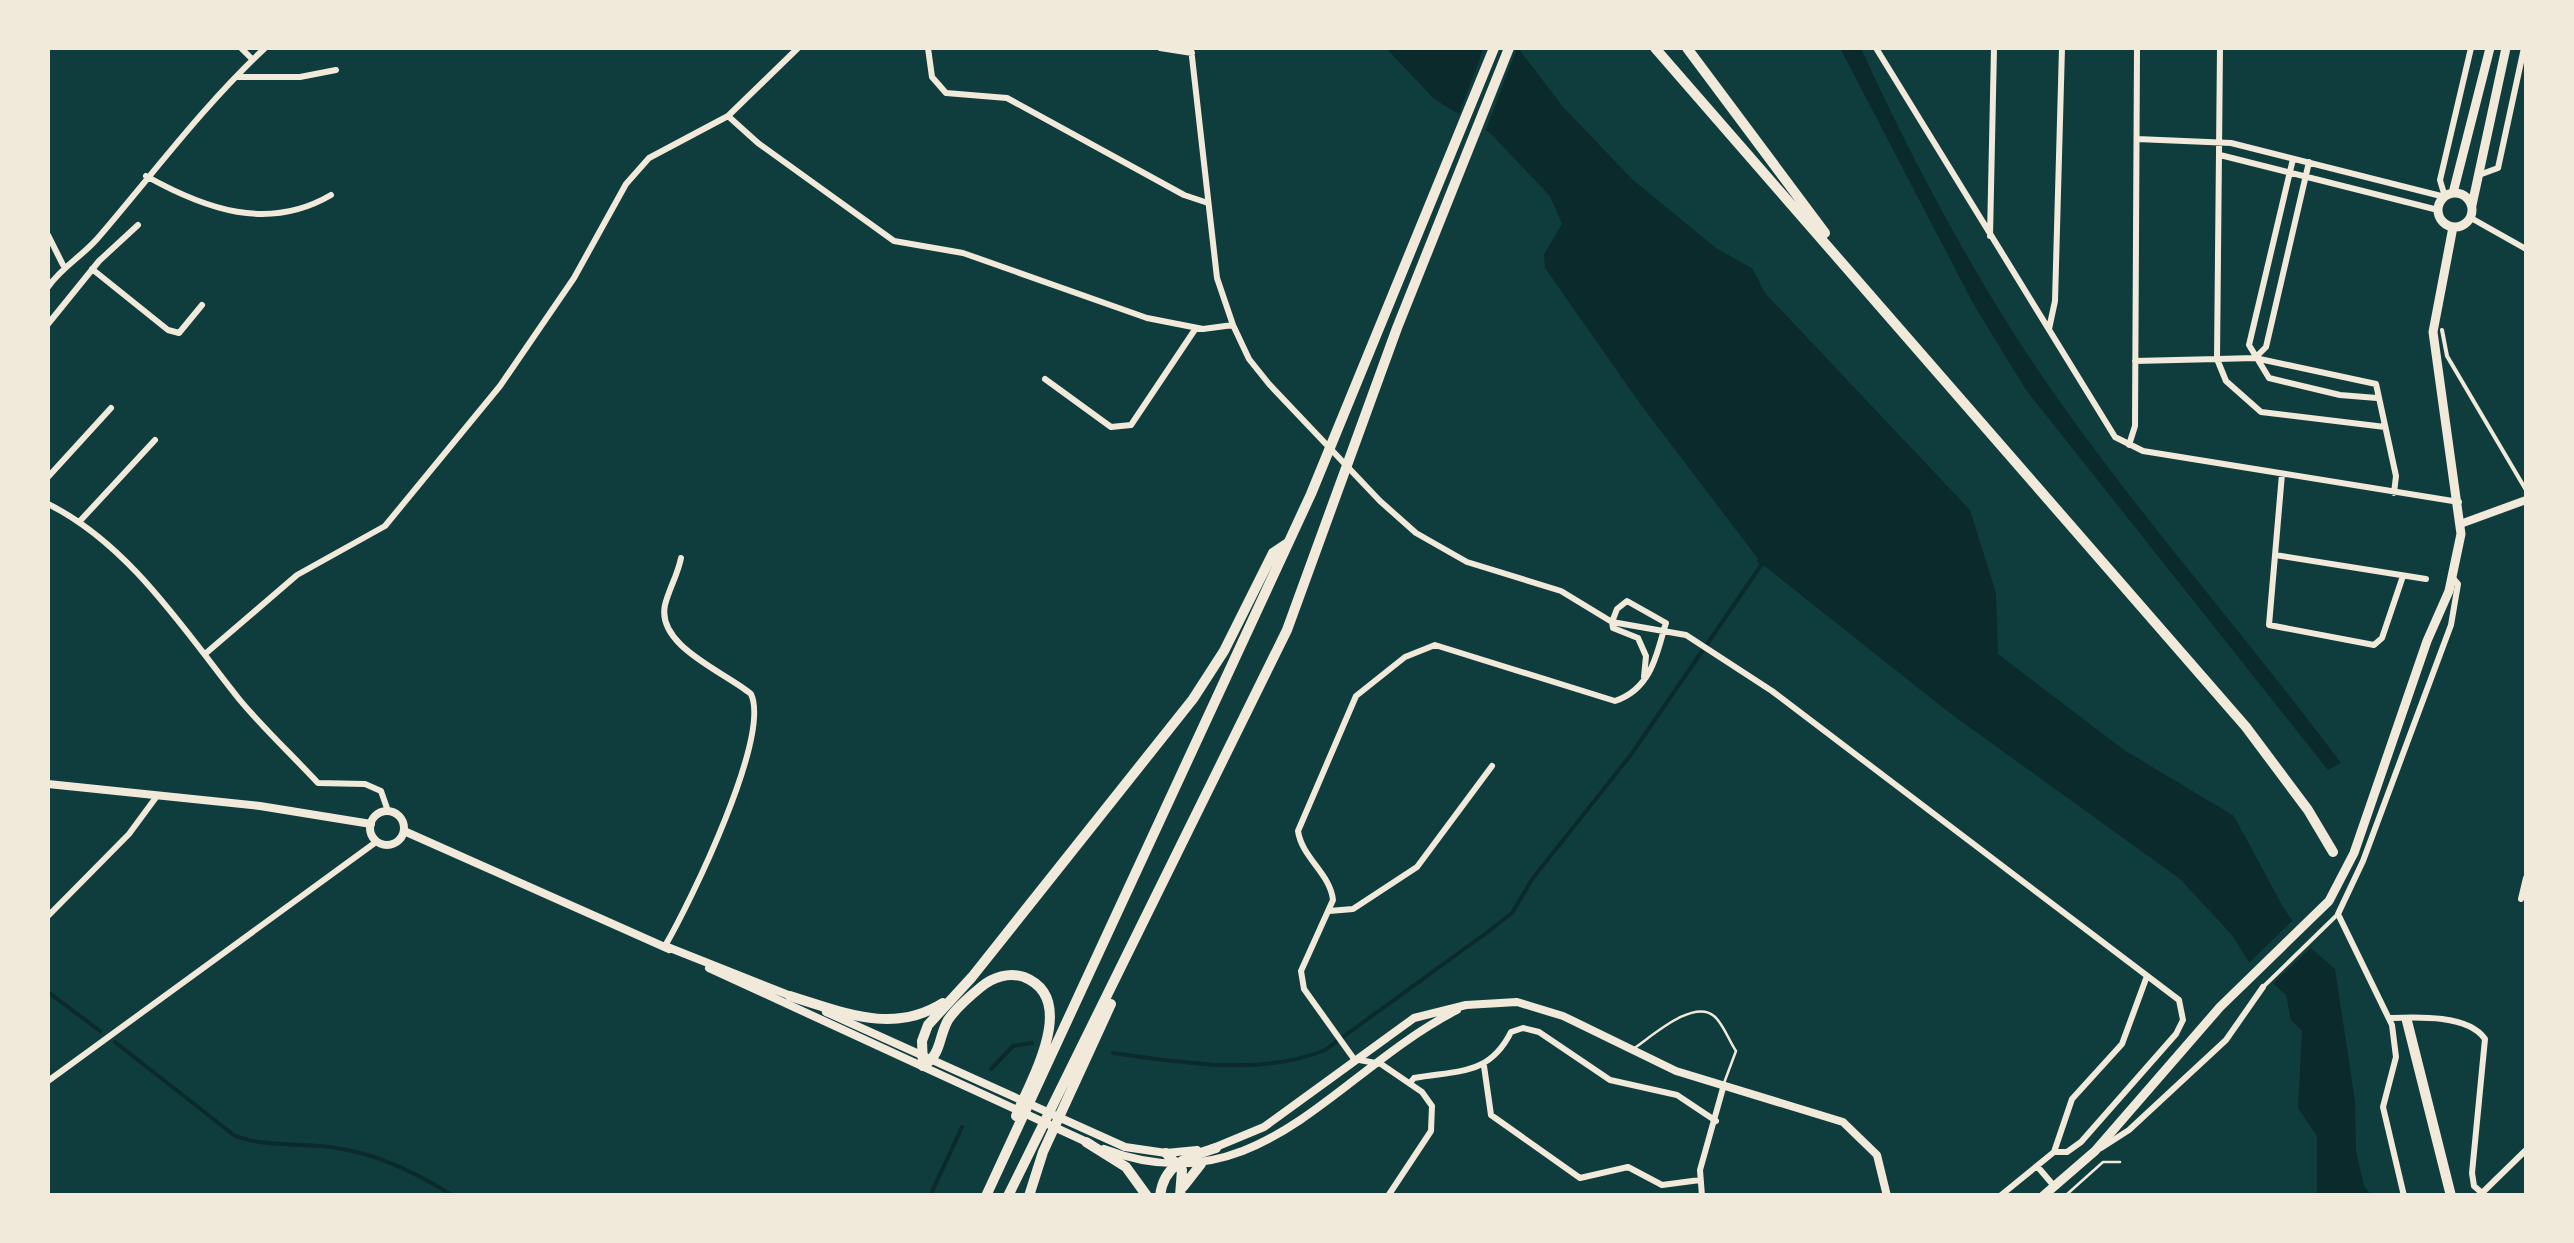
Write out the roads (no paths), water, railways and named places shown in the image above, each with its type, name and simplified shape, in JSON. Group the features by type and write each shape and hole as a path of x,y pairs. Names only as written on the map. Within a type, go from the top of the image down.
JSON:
{"highway":[{"path":"985,1196 1288,542 1494,48"},
{"path":"1029,1196 1043,1152 1304,591 1439,223 1510,48"},
{"path":"1655,48 2246,727 2308,810 2332,852"},
{"path":"1687,48 1865,286"},
{"path":"926,1060 926,1029 1193,699 1224,651 1274,554 1288,542"},
{"path":"1008,1196 1194,822"},
{"path":"926,1060 949,1019 988,982 1022,976 1046,997 1051,1018 1048,1034 985,1196"},
{"path":"790,996 879,1021 917,1017 953,997"},
{"path":"2407,1021 2450,1196"},
{"path":"1087,1137 1133,1174 1147,1196"},
{"path":"1160,1196 1166,1174 1176,1165 1216,1148"},
{"path":"1166,1153 1182,1170 1181,1192"},
{"path":"1181,1192 1201,1164"}],"main road":[{"path":"2453,228 2442,222 2438,210 2449,195 2490,48"},
{"path":"2453,228 2471,218 2475,176 2505,52"},
{"path":"2449,195 2464,196 2472,205"},
{"path":"2043,1196 2095,1151 2249,978 2315,914 2338,888 2354,853 2452,577 2463,523 2433,332 2453,228"},
{"path":"2463,523 2526,500"},
{"path":"48,784 260,806 371,824 388,812 400,817 404,832"},
{"path":"371,824 376,842 392,845 404,832"},
{"path":"404,832 926,1060"},
{"path":"665,946 790,996 1087,1137 1147,1162 1176,1165 1238,1155 1271,1139 1375,1062 1466,1005"},
{"path":"1087,1137 1166,1153 1216,1148 1264,1127 1414,1018 1466,1005 1533,1005 1723,1088 1843,1122 1877,1155 1887,1196"},
{"path":"1351,1080 1354,1060"}],"street":[{"path":"241,48 252,59"},
{"path":"48,287 64,266 97,239 146,176 265,48"},
{"path":"205,654 298,575 385,526 500,386 574,278 626,184 650,158 699,128 728,116 798,48"},
{"path":"928,48 932,77 946,92 1007,98 1184,195 1208,203"},
{"path":"1160,48 1192,50 1216,278 1248,359 1380,500 1442,549 1492,572 1561,591 1612,622 1686,635 1719,655 1772,691 2179,1000 2182,1024 2082,1142 2066,1152 2054,1152"},
{"path":"1876,48 2115,437 2129,446 2460,502"},
{"path":"1990,237 1994,48"},
{"path":"2048,330 2054,300 2062,48"},
{"path":"2129,446 2135,426 2137,48"},
{"path":"2220,48 2217,359 2226,381 2260,412 2386,427"},
{"path":"2449,195 2440,180 2471,48"},
{"path":"2475,176 2498,168 2524,48"},
{"path":"2505,52 2519,75"},
{"path":"235,77 286,78 336,70"},
{"path":"728,116 758,143 894,241 963,252 1147,318 1196,328 1233,325"},
{"path":"2136,139 2218,140 2449,195"},
{"path":"2220,156 2438,210"},
{"path":"2293,158 2248,345 2269,378 2340,395 2377,398"},
{"path":"2255,358 2266,346 2309,162"},
{"path":"146,176 171,190 245,215 282,215 308,208 331,195"},
{"path":"2471,218 2526,249"},
{"path":"48,324 92,270 138,225"},
{"path":"48,235 64,266"},
{"path":"92,270 168,330 180,333 202,306"},
{"path":"1045,379 1110,427 1131,425 1196,328"},
{"path":"2442,330 2446,356 2526,490"},
{"path":"2135,361 2255,358 2376,384 2396,476 2394,492"},
{"path":"48,477 111,408"},
{"path":"80,521 155,440"},
{"path":"2282,474 2269,625 2374,645 2382,638 2403,576"},
{"path":"48,504 80,521 111,546 241,701 318,783 365,784 381,791 388,812"},
{"path":"2275,555 2426,579"},
{"path":"665,946 742,778 755,716 750,694 680,643 667,627 665,605 681,558"},
{"path":"2095,1151 2130,1130 2226,1040 2263,987 2338,914 2362,861 2450,625 2458,584 2452,577"},
{"path":"1388,1196 1430,1131 1434,1118 1422,1092 1410,1083 1375,1062 1354,1060 1304,990 1301,971 1329,911 1333,892 1302,848 1300,819 1356,696 1404,658 1435,644 1615,701 1634,695 1644,680 1655,663 1666,623 1627,601 1612,622"},
{"path":"1612,622 1614,628 1638,638 1646,656 1644,680"},
{"path":"1329,911 1353,908 1416,867 1492,766"},
{"path":"48,916 129,834 156,796"},
{"path":"48,1081 376,842"},
{"path":"2521,899 2526,878"},
{"path":"2338,914 2389,1018 2396,1057 2383,1107 2404,1196"},
{"path":"2000,1196 2054,1152 2072,1099 2122,1044 2146,976"},
{"path":"2389,1018 2418,1016 2458,1024 2480,1031 2485,1039 2472,1172 2474,1186 2481,1194 2526,1150"},
{"path":"1410,1083 1414,1078 1484,1066 1497,1058 1511,1032 1532,1030 1610,1080 1677,1095 1716,1122"},
{"path":"1484,1066 1491,1115 1580,1178 1628,1167 1662,1185 1700,1180"},
{"path":"1702,1196 1700,1180 1723,1088"},
{"path":"2037,1166 2054,1186"}],"lane":[{"path":"1632,1050 1686,1015 1706,1012 1714,1016 1736,1051 1723,1088"},
{"path":"2065,1196 2103,1162 2120,1162"}],"water":[{"path":"1386,48 1518,48 1564,108 1632,179 1716,248 1753,269 1765,293 1970,510 1996,593 1998,654 2124,750 2234,816 2283,907 2311,948 2335,969 2355,1101 2356,1151 2364,1186 2371,1195 2317,1195 2317,1136 2298,1108 2302,1031 2291,1020 2286,995 2249,962 2232,935 2180,879 1951,714 1762,564 1641,405 1545,268 1544,254 1562,224 1550,196 1490,133 1434,99"},
{"path":"1840,48 1861,48 1950,226 2049,386 2341,763 2328,770 2026,390 1974,305"}],"waterway":[{"path":"1113,1053 1247,1065 1274,1063 1325,1050 1489,931 1512,913 1533,878 1630,756 1762,564 1759,561"},
{"path":"48,992 100,1031"},
{"path":"115,1042 235,1136 362,1153 409,1171 453,1196"},
{"path":"991,1069 1013,1046 1032,1043"},
{"path":"930,1196 962,1127"}]}
